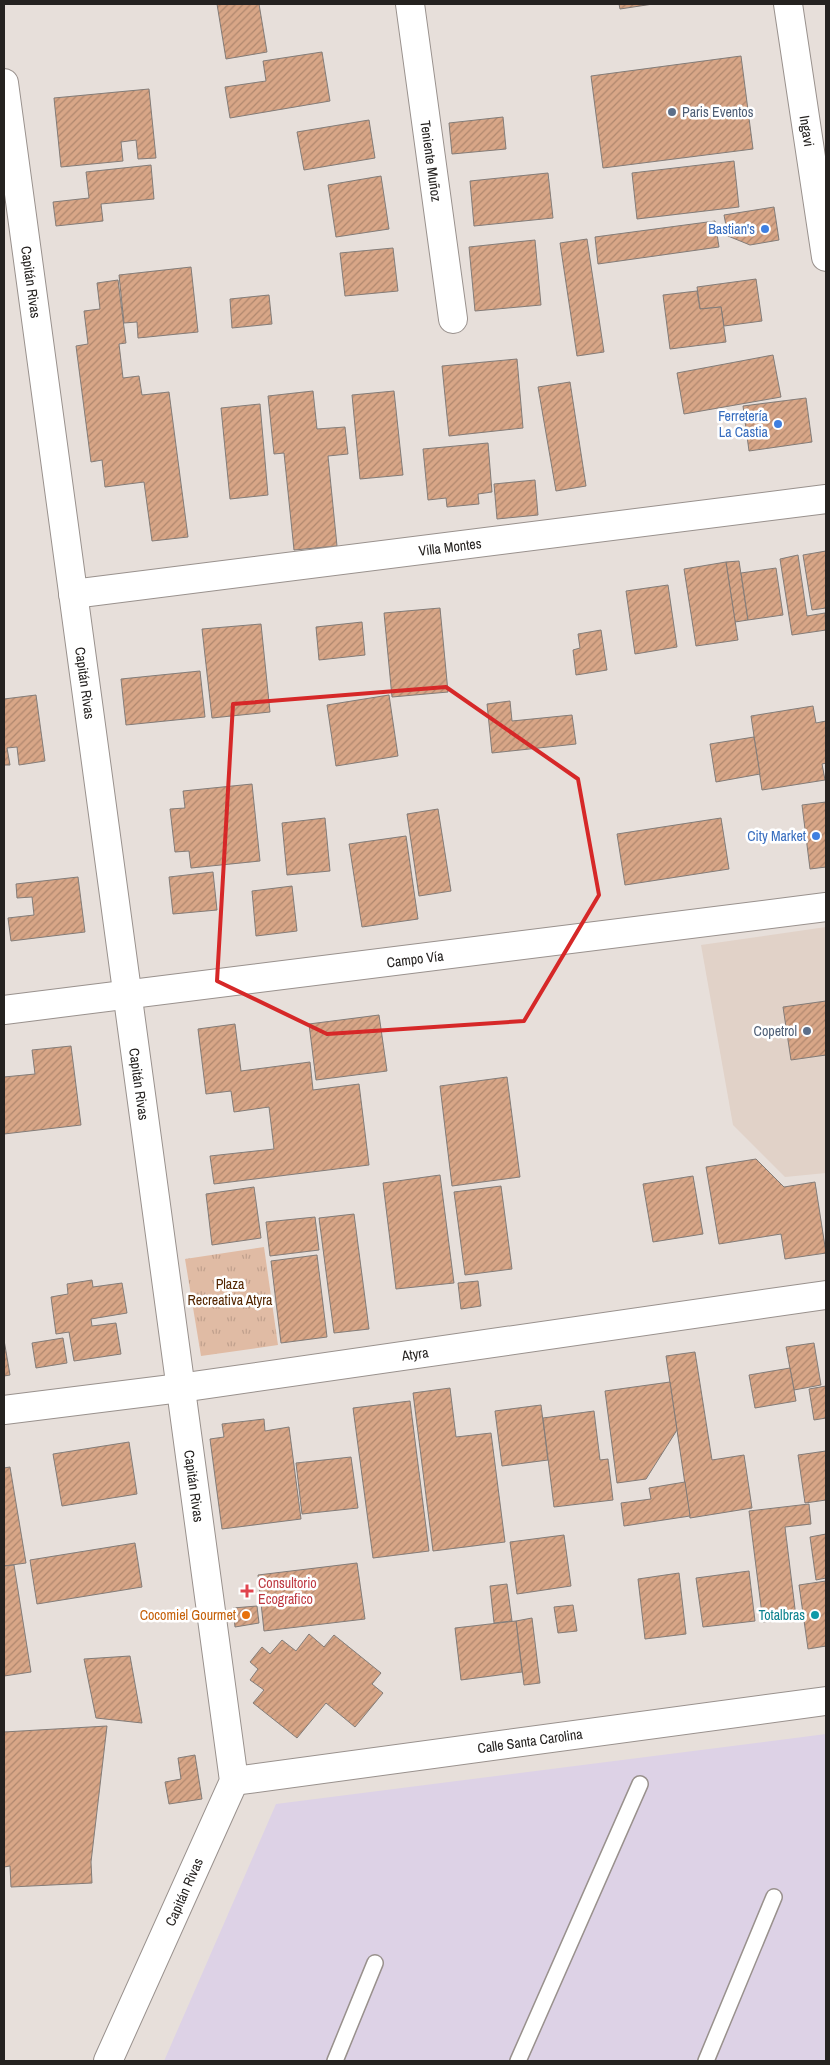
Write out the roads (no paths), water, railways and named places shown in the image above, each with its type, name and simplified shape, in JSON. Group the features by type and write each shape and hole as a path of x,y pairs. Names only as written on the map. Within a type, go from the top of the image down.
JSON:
{"street":[{"name":"Teniente Muñoz","path":"410,4 453,319"},
{"name":"Ingavi","path":"788,4 826,257"},
{"name":"Capitán Rivas","path":"4,83 234,1782 108,2061"},
{"name":"Villa Montes","path":"73,594 826,499"},
{"name":"Campo Vía","path":"4,1010 826,907"},
{"name":"Atyra","path":"4,1410 180,1388 826,1295"},
{"name":"Calle Santa Carolina","path":"234,1782 826,1701"}],"lane":[{"path":"518,2061 640,1784"},
{"path":"706,2061 774,1897"},
{"path":"335,2061 375,1964"}],"place":[{"name":"Paris Eventos","path":"672,112"},
{"name":"Bastian's","path":"765,229"},
{"name":"Ferretería La Castia","path":"778,424"},
{"name":"City Market","path":"816,836"},
{"name":"Copetrol","path":"807,1031"},
{"name":"Consultorio Ecografico","path":"247,1591"},
{"name":"Cocomiel Gourmet","path":"246,1615"},
{"name":"Totalbras","path":"815,1615"}],"park label":[{"name":"Plaza Recreativa Atyra","path":"230,1292"}]}
